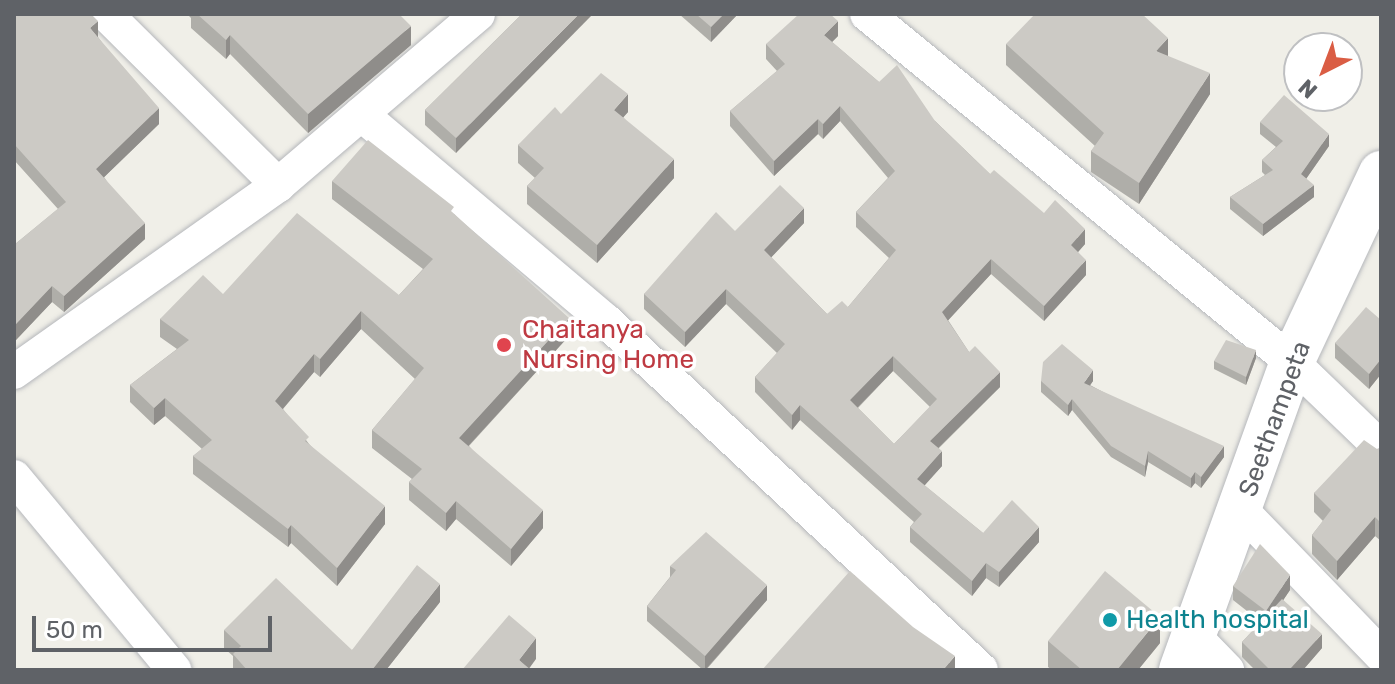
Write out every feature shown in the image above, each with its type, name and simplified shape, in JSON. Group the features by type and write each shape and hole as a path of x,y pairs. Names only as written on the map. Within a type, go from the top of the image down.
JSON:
{"street":[{"path":"106,14 278,185"},
{"path":"14,372 278,185 478,14"},
{"path":"867,14 1292,362 1381,448"},
{"path":"361,114 606,321 981,670"},
{"name":"Seethampeta","path":"1189,654 1242,511 1292,362 1373,224 1381,173"},
{"path":"14,477 174,670"},
{"path":"1242,511 1381,655"},
{"path":"1189,654 1227,670"}],"building":[{"path":"14,14 91,14 98,21 90,28 159,108 96,169 145,223 64,296 52,286 16,324 14,245 66,202 14,144"},
{"path":"197,14 399,14 411,26 308,114 230,35 226,40"},
{"path":"522,14 579,14 456,138 425,110"},
{"path":"696,14 724,14 711,27"},
{"path":"799,14 830,14 838,21 824,35 879,82 897,65 935,121 990,174 994,170 1044,213 1055,200 1085,229 1071,245 1086,260 1044,306 991,259 942,312 969,352 975,346 1000,372 930,441 942,451 917,479 983,533 1012,500 1039,527 999,572 986,563 972,581 910,527 922,514 800,405 792,415 755,377 785,344 726,289 685,332 644,294 716,212 735,231 780,185 804,208 764,250 827,314 842,301 848,307 896,250 856,212 895,171 840,106 823,124 818,119 774,161 730,111 785,64 766,44","holes":["893,356 937,399 894,444 850,400"]},
{"path":"1035,14 1142,14 1168,38 1156,51 1210,73 1139,183 1091,151 1104,133 1006,44"},
{"path":"601,73 628,94 614,110 674,159 597,245 527,186 544,168 518,145 555,107 561,114"},
{"path":"1283,96 1283,112 1304,112 1329,134 1301,174 1314,185 1263,224 1230,197 1273,170 1262,160 1283,141 1260,122"},
{"path":"368,140 454,207 451,211 569,318 459,438 543,510 511,549 456,501 446,513 409,482 422,469 372,430 424,368 361,311 320,359 314,354 275,401 309,437 305,441 385,506 337,568 291,525 288,529 193,456 212,440 165,398 154,408 130,385 189,340 160,319 203,275 223,294 297,213 399,295 433,259 332,181"},
{"path":"1366,307 1381,320 1381,359 1369,374 1335,343"},
{"path":"1226,340 1256,350 1246,377 1214,361"},
{"path":"1062,344 1093,370 1084,383 1224,446 1201,477 1195,472 1191,478 1148,451 1145,466 1111,446 1072,399 1068,405 1041,381 1043,362"},
{"path":"1364,440 1377,449 1381,448 1381,523 1375,517 1337,561 1312,535 1331,510 1314,493"},
{"path":"706,532 767,585 705,656 647,606 676,570 670,566"},
{"path":"1260,544 1290,575 1266,611 1233,586"},
{"path":"417,565 440,584 372,670 247,670 233,654 241,646 224,630 276,578 352,650"},
{"path":"850,571 913,627 955,656 943,670 762,670"},
{"path":"1105,571 1160,617 1117,670 1082,670 1048,641"},
{"path":"1282,599 1322,634 1289,670 1270,670 1242,642"},
{"path":"509,615 536,638 519,660 531,670 462,670"}],"place":[{"name":"Chaitanya Nursing Home","path":"504,345"},
{"name":"Health hospital","path":"1110,620"}]}
